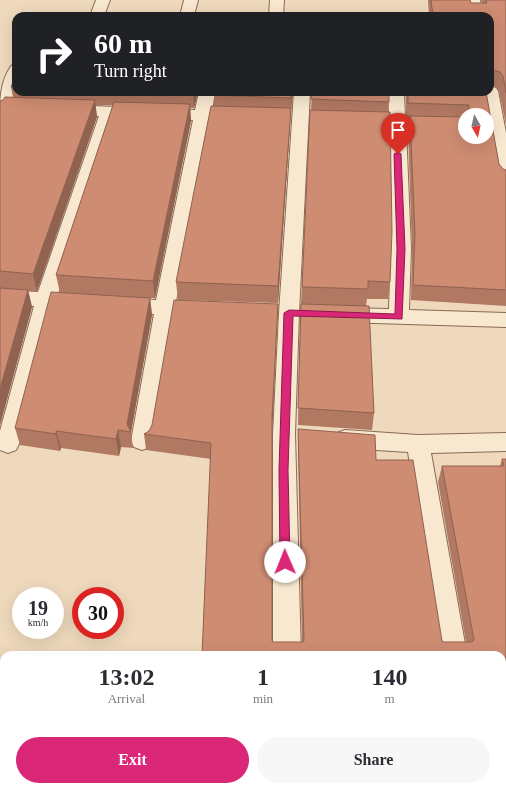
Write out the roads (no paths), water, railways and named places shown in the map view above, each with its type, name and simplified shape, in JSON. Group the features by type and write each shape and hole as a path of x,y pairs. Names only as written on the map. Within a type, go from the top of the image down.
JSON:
{"street":[{"path":"98,12 103,0"},
{"path":"188,12 191,0"},
{"path":"276,12 277,0"},
{"path":"473,0 475,12"},
{"path":"5,109 12,84"},
{"path":"142,441 165,308 207,96"},
{"path":"286,651 284,434 297,313 302,96"},
{"path":"396,96 401,249 399,317"},
{"path":"491,96 506,179"},
{"path":"8,444 46,299 100,106"},
{"path":"55,109 100,106 202,116 255,117"},
{"path":"349,120 458,126"},
{"path":"0,297 165,308 219,310"},
{"path":"297,313 506,320"},
{"path":"284,434 418,444 506,442"},
{"path":"418,444 452,651"}]}
